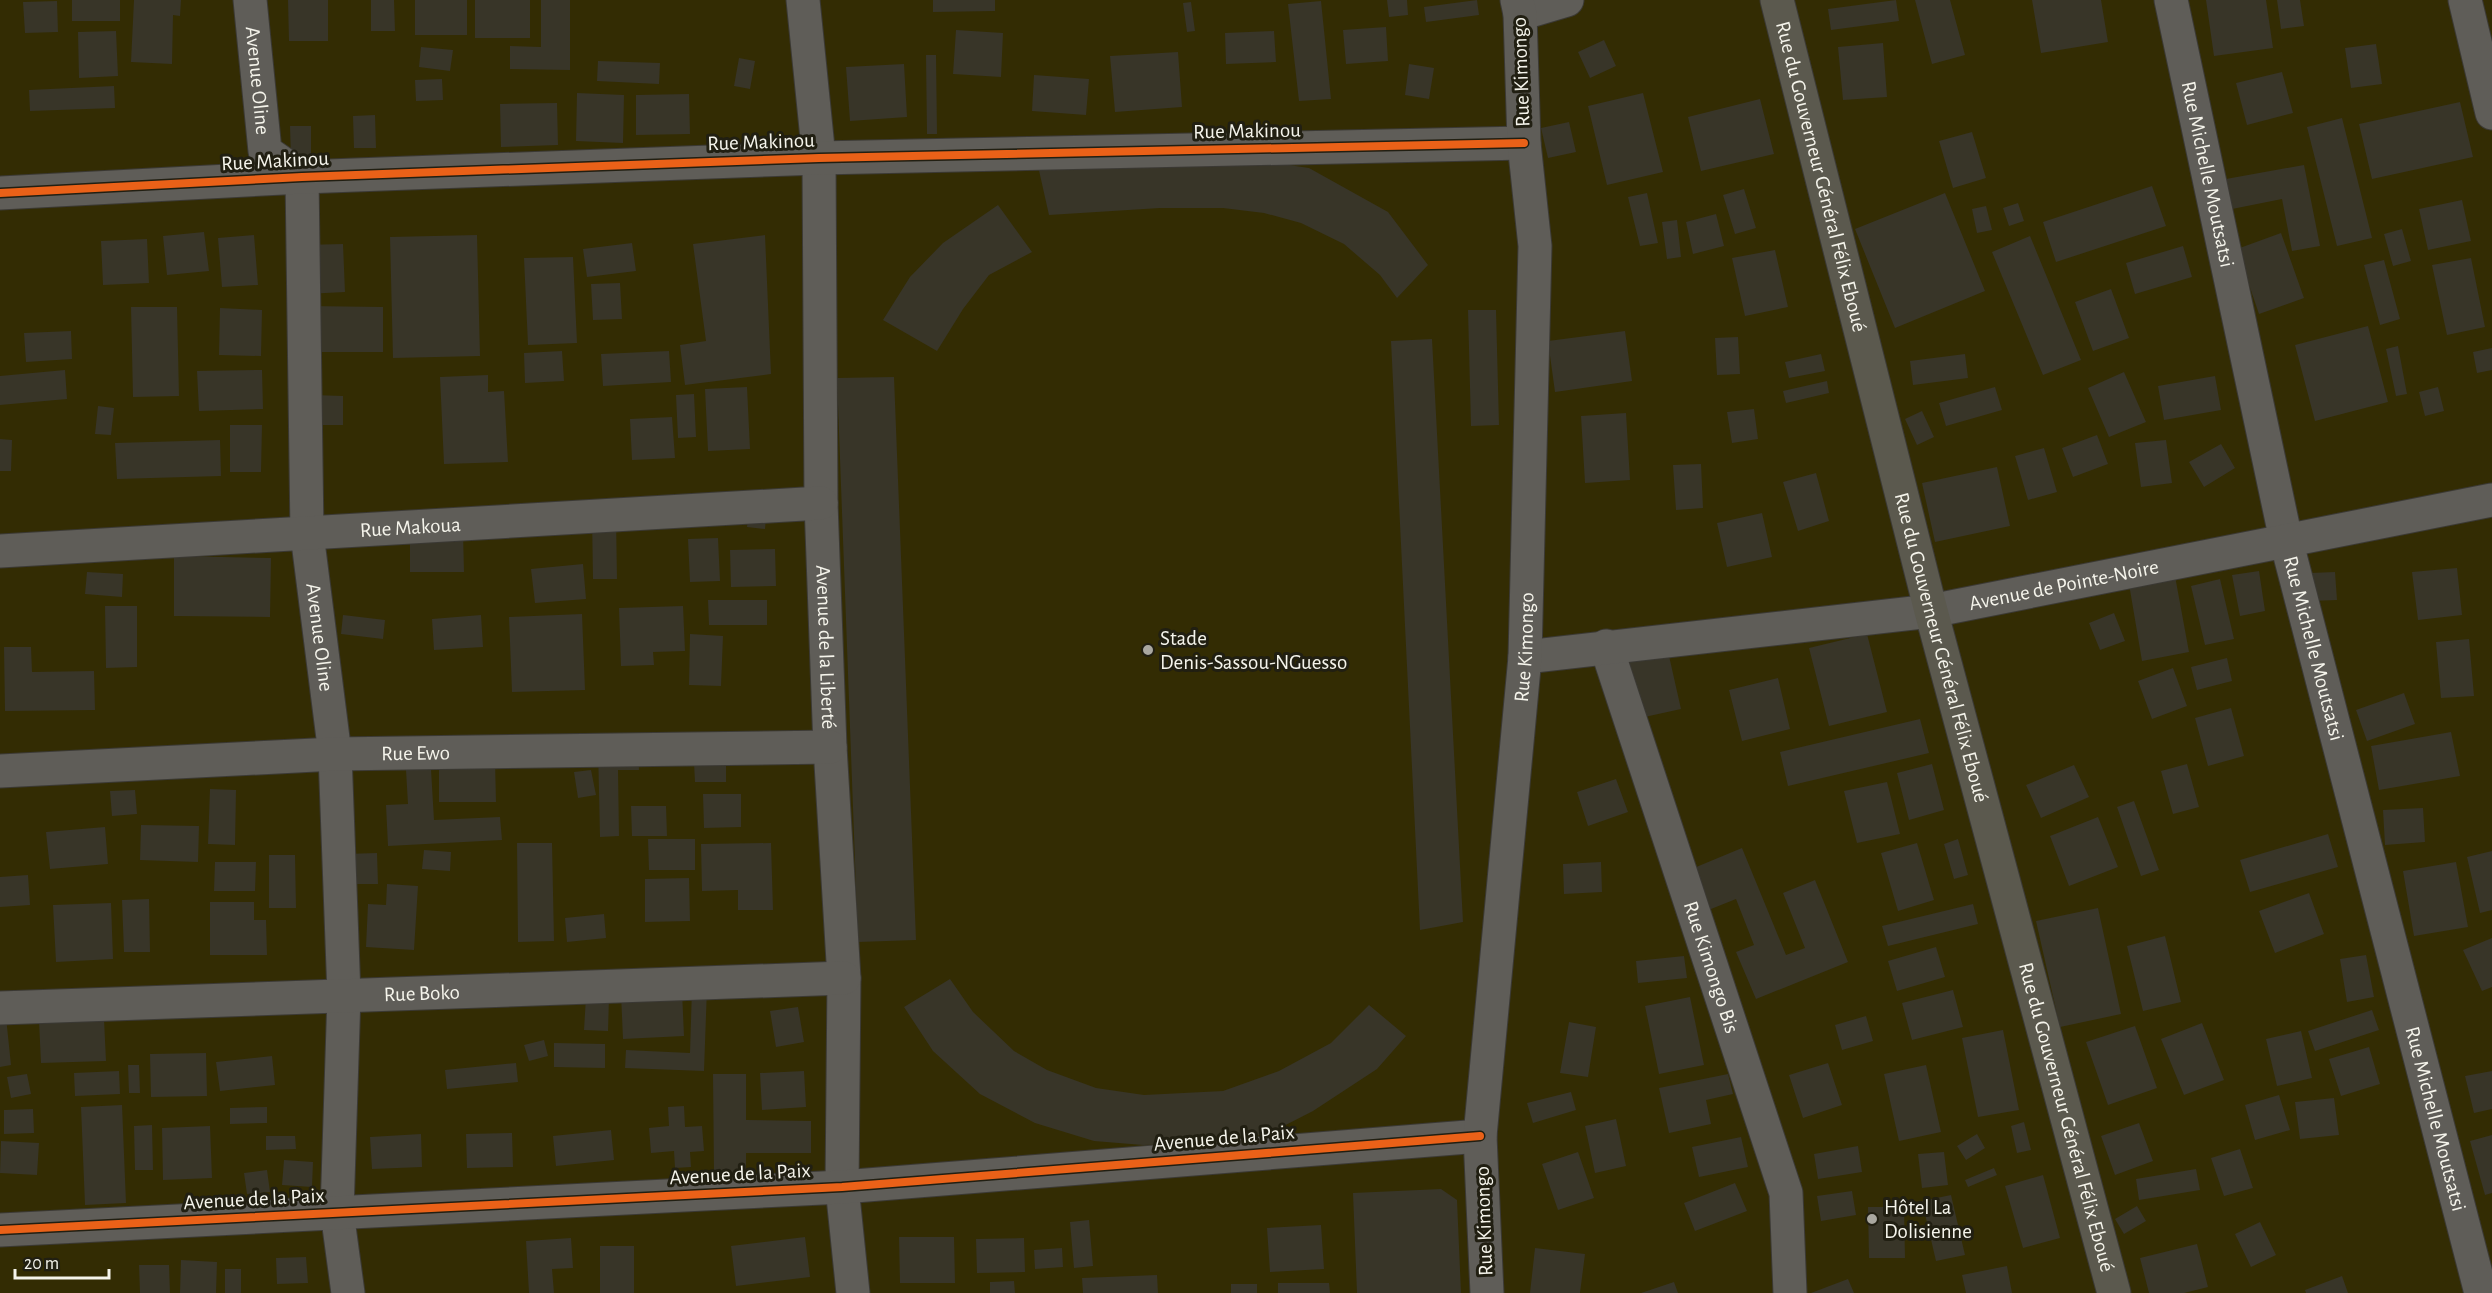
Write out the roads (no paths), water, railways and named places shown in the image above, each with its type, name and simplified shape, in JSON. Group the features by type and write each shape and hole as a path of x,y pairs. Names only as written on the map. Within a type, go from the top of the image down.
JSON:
{"main road":[{"name":"Rue du Gouverneur Général Félix Eboué","path":"1777,0 1931,611 2114,1293"}],"street":[{"name":"Avenue Oline","path":"250,0 265,151 302,177 308,534 335,754 344,995 337,1212 348,1293"},
{"name":"Avenue de la Liberté","path":"803,0 819,158 821,503 830,747 844,978 842,1187 853,1293"},
{"path":"1519,7 1567,0"},
{"name":"Rue Michelle Moutsatsi","path":"2171,0 2286,540 2481,1293"},
{"path":"2465,0 2492,114"},
{"name":"Rue Kimongo","path":"1487,1293 1480,1136 1525,657 1535,246 1524,143 1519,7"},
{"name":"Rue Makinou","path":"0,193 302,177 819,158 1524,143"},
{"name":"Avenue de Pointe-Noire","path":"1525,657 1606,646 1931,611 2492,500"},
{"name":"Rue Makoua","path":"0,551 821,503"},
{"name":"Rue Kimongo Bis","path":"1606,646 1786,1192 1790,1293"},
{"name":"Rue Ewo","path":"0,771 335,754 830,747"},
{"name":"Rue Boko","path":"0,1008 844,978"},
{"name":"Avenue de la Paix","path":"0,1230 842,1187 1480,1136"}],"place":[{"name":"Stade Denis-Sassou-NGuesso","path":"1148,650"},
{"name":"Hôtel La Dolisienne","path":"1872,1219"}]}
